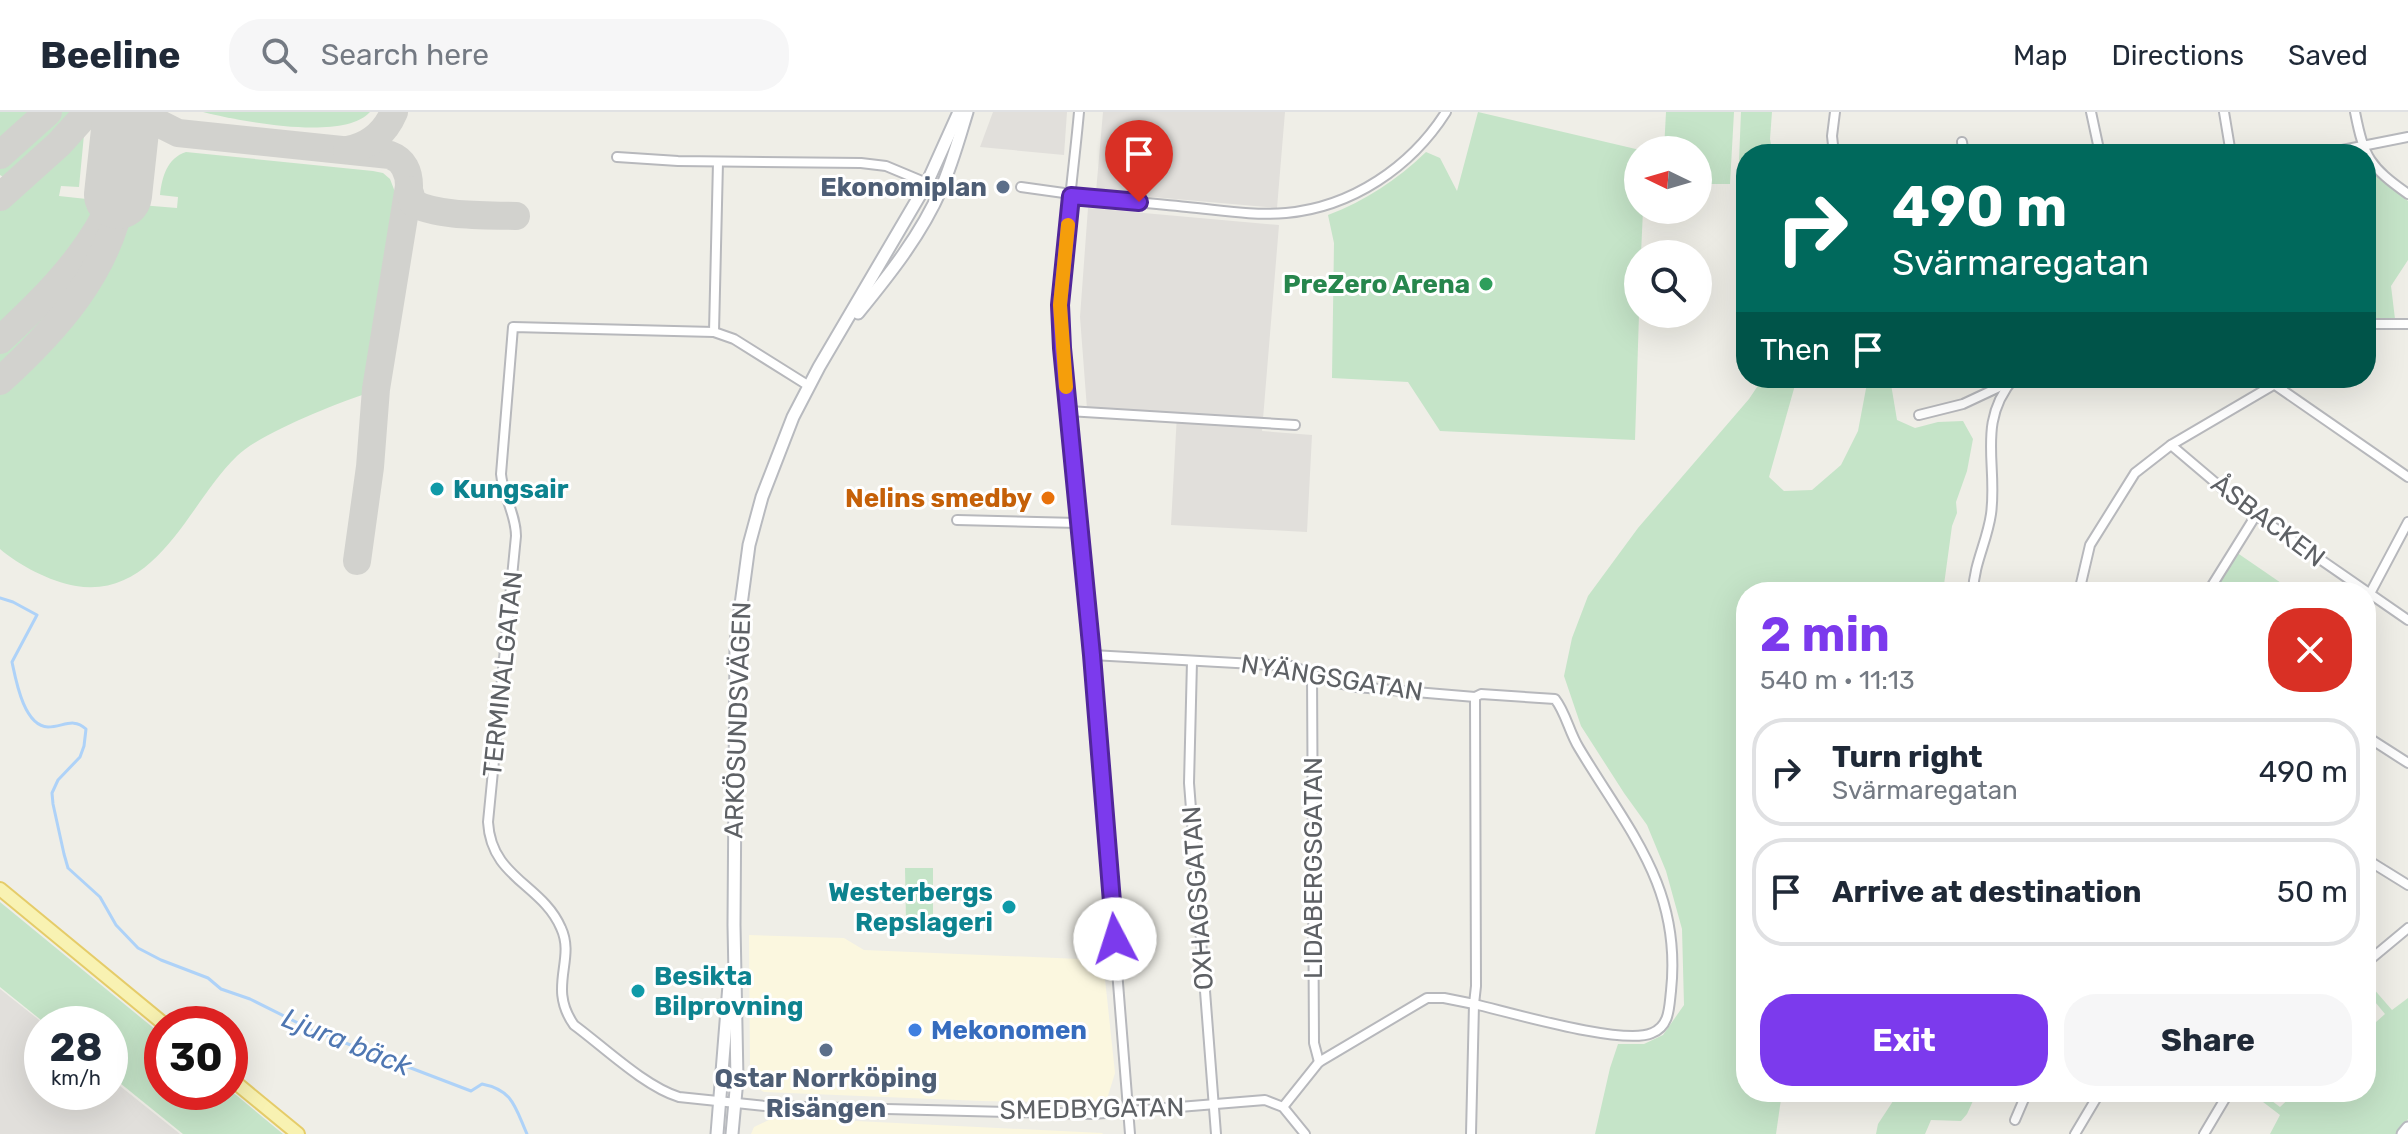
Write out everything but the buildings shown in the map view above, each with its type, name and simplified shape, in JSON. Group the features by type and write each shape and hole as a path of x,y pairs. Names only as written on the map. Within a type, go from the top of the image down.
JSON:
{"main road":[{"name":"ARKÖSUNDSVÄGEN","path":"732,1134 737,1104 734,925 736,656 743,578 758,511 773,466 809,386 927,183 959,112"},
{"name":"ARKÖSUNDSVÄGEN","path":"834,342 903,255 941,189 967,112"},
{"path":"0,889 144,1008"},
{"name":"ARKÖSUNDSVÄGEN","path":"717,1134 734,925"},
{"path":"248,1093 298,1134"},
{"path":"2403,1134 2408,1128"}],"street":[{"path":"1079,112 1060,305 1092,655 1130,1134"},
{"path":"1021,187 1071,195 1254,213 1285,213 1322,206 1368,187 1405,162 1434,132 1446,112"},
{"path":"1833,144 1835,112"},
{"path":"2091,112 2098,144"},
{"path":"2224,112 2229,144"},
{"path":"2355,112 2362,144"},
{"path":"2372,144 2408,137"},
{"path":"617,157 718,162 861,163 886,166 941,189"},
{"path":"714,332 718,162"},
{"path":"2376,167 2381,175 2408,194"},
{"path":"2376,324 2408,324"},
{"name":"TERMINALGATAN","path":"721,1103 670,1094 574,1025 562,998 565,946 562,928 544,905 512,875 495,853 489,836 516,536 515,519 502,484 501,460 513,327 714,332 734,339 809,386"},
{"path":"1919,415 1963,404 1996,388"},
{"path":"1973,582 1974,567 1991,513 1992,417 2008,388"},
{"path":"2081,582 2090,545 2135,473 2171,445 2266,388"},
{"path":"2287,388 2408,477"},
{"path":"1068,411 1295,425"},
{"name":"ÅSBACKEN","path":"2171,445 2256,515 2346,582"},
{"path":"2214,582 2256,515"},
{"path":"957,520 1078,523"},
{"path":"2376,583 2408,522"},
{"name":"ÅSBACKEN","path":"2376,602 2408,620"},
{"name":"NYÄNGSGATAN","path":"1092,655 1292,666 1332,682 1356,687 1475,697"},
{"name":"OXHAGSGATAN","path":"1192,661 1189,783 1216,1134"},
{"name":"LIDABERGSGATAN","path":"1312,674 1314,1043 1319,1062"},
{"path":"1305,1134 1283,1107 1319,1062 1427,998 1444,998 1474,1004 1566,1025 1634,1036 1649,1035 1660,1029 1668,1018 1673,970 1664,900 1643,848 1577,745 1561,707 1555,699 1546,697 1481,694 1475,697 1476,986 1474,1004 1471,1134"},
{"path":"2376,742 2408,763"},
{"path":"2376,865 2408,885"},
{"path":"2376,955 2408,928"},
{"name":"SMEDBYGATAN","path":"721,1103 1093,1114 1265,1100 1283,1107"},
{"path":"2015,1120 2023,1102"},
{"path":"2075,1134 2094,1102"},
{"path":"2204,1134 2223,1102"}],"shaded area":[{"path":"993,112 1067,112 1064,155 980,147"},
{"path":"1103,112 1285,112 1277,208 1096,192"},
{"path":"1088,208 1279,225 1262,431 1312,435 1307,532 1171,525 1177,414 1087,409 1080,317"},
{"path":"749,935 844,938 864,950 1103,960 1115,1073 1107,1099 1091,1103 982,1101 764,1092 754,1086 750,1068"},
{"path":"0,989 24,1008 24,1110 128,1110 128,1092 144,1105 144,1110 150,1110 180,1134 0,1134"},
{"path":"775,1117 1103,1134 751,1134 754,1127"}],"green space":[{"path":"0,112 36,112 0,146"},
{"path":"55,112 77,112 12,175 5,178 0,175 0,165 4,160"},
{"path":"203,112 370,112 357,121 315,128 265,124"},
{"name":"PreZero Arena","path":"1478,112 1624,146 1624,224 1642,224 1642,240 1624,240 1624,328 1639,328 1635,440 1440,431 1408,382 1332,378 1334,243 1328,215 1380,189 1426,152 1440,158 1457,191"},
{"path":"1666,112 1734,112 1730,184 1712,184 1712,136 1665,136"},
{"path":"1741,112 1772,112 1771,144 1740,144"},
{"path":"85,124 79,187 61,186 59,196 105,201 73,254 0,328 0,204"},
{"path":"186,152 373,171 383,173 390,179 395,192 389,258 368,393 299,420 248,447 220,475 169,543 150,563 129,578 104,586 66,584 35,572 0,549 0,385 54,339 80,309 105,266 128,204 177,208 178,197 160,195 161,188 170,163"},
{"path":"2376,175 2408,201 2408,260 2391,286 2395,319 2376,319"},
{"path":"111,222 94,262 67,307 0,370 0,346 63,288 87,260"},
{"path":"1756,388 1794,388 1769,477 1784,491 1812,490 1841,465 1858,431 1866,388 1892,388 1897,420 1915,428 1938,422 1963,421 1973,439 1967,471 1956,502 1957,513 1952,526 1944,582 1736,582 1736,1102 1781,1102 1776,1134 1595,1134 1618,1044 1644,1044 1663,1035 1684,1005 1682,929 1666,871 1647,825 1581,726 1564,676 1572,638 1588,596 1638,528"},
{"path":"2233,550 2279,582 2214,582"},
{"path":"905,868 933,868 933,921 906,922"},
{"path":"0,902 127,1006 24,1006 0,987"},
{"path":"2376,992 2392,1010 2408,998 2408,1119 2396,1134 2270,1134 2280,1115 2263,1102 2273,1102 2280,1107 2285,1102 2376,1102 2376,1022 2385,1014 2376,1003"},
{"path":"128,1007 144,1020 144,1102 128,1090"},
{"path":"1892,1102 1972,1102 1961,1121 1931,1120 1925,1134 1876,1134 1878,1124"},
{"path":"248,1105 283,1134 183,1134 153,1110 248,1110"}],"waterway":[{"name":"Ljura bäck","path":"0,598 37,615 12,662 27,711 40,725 48,727 72,723 86,729 80,757 58,780 52,793 68,868 100,897 116,925 138,948 208,978 221,989 250,999 314,1031 471,1091 482,1084 492,1087 512,1101 527,1134"}],"taxiway":[{"path":"0,155 48,112"},
{"path":"0,197 59,144 88,112"},
{"path":"146,112 158,123 178,133 390,155 405,167 409,186 376,389 370,467 357,561"},
{"path":"347,150 376,137 394,112"},
{"path":"409,190 413,203 423,208 463,214 516,216"},
{"path":"0,381 41,341 77,298 105,250 122,195"},
{"path":"0,340 69,269 103,220"}],"runway":[{"path":"118,195 127,112"}],"slow traffic":[{"path":"1066,387 1060,305 1068,225"}],"place":[{"name":"Ekonomiplan","path":"1003,187"},
{"name":"PreZero Arena","path":"1486,284"},
{"name":"Kungsair","path":"437,489"},
{"name":"Nelins smedby","path":"1048,498"},
{"name":"Westerbergs Repslageri","path":"1009,907"},
{"name":"Besikta Bilprovning","path":"638,991"},
{"name":"Mekonomen","path":"915,1030"},
{"name":"Qstar Norrköping Risängen","path":"826,1050"}],"route":[{"path":"1115,939 1060,305 1071,196 1139,202"}]}
